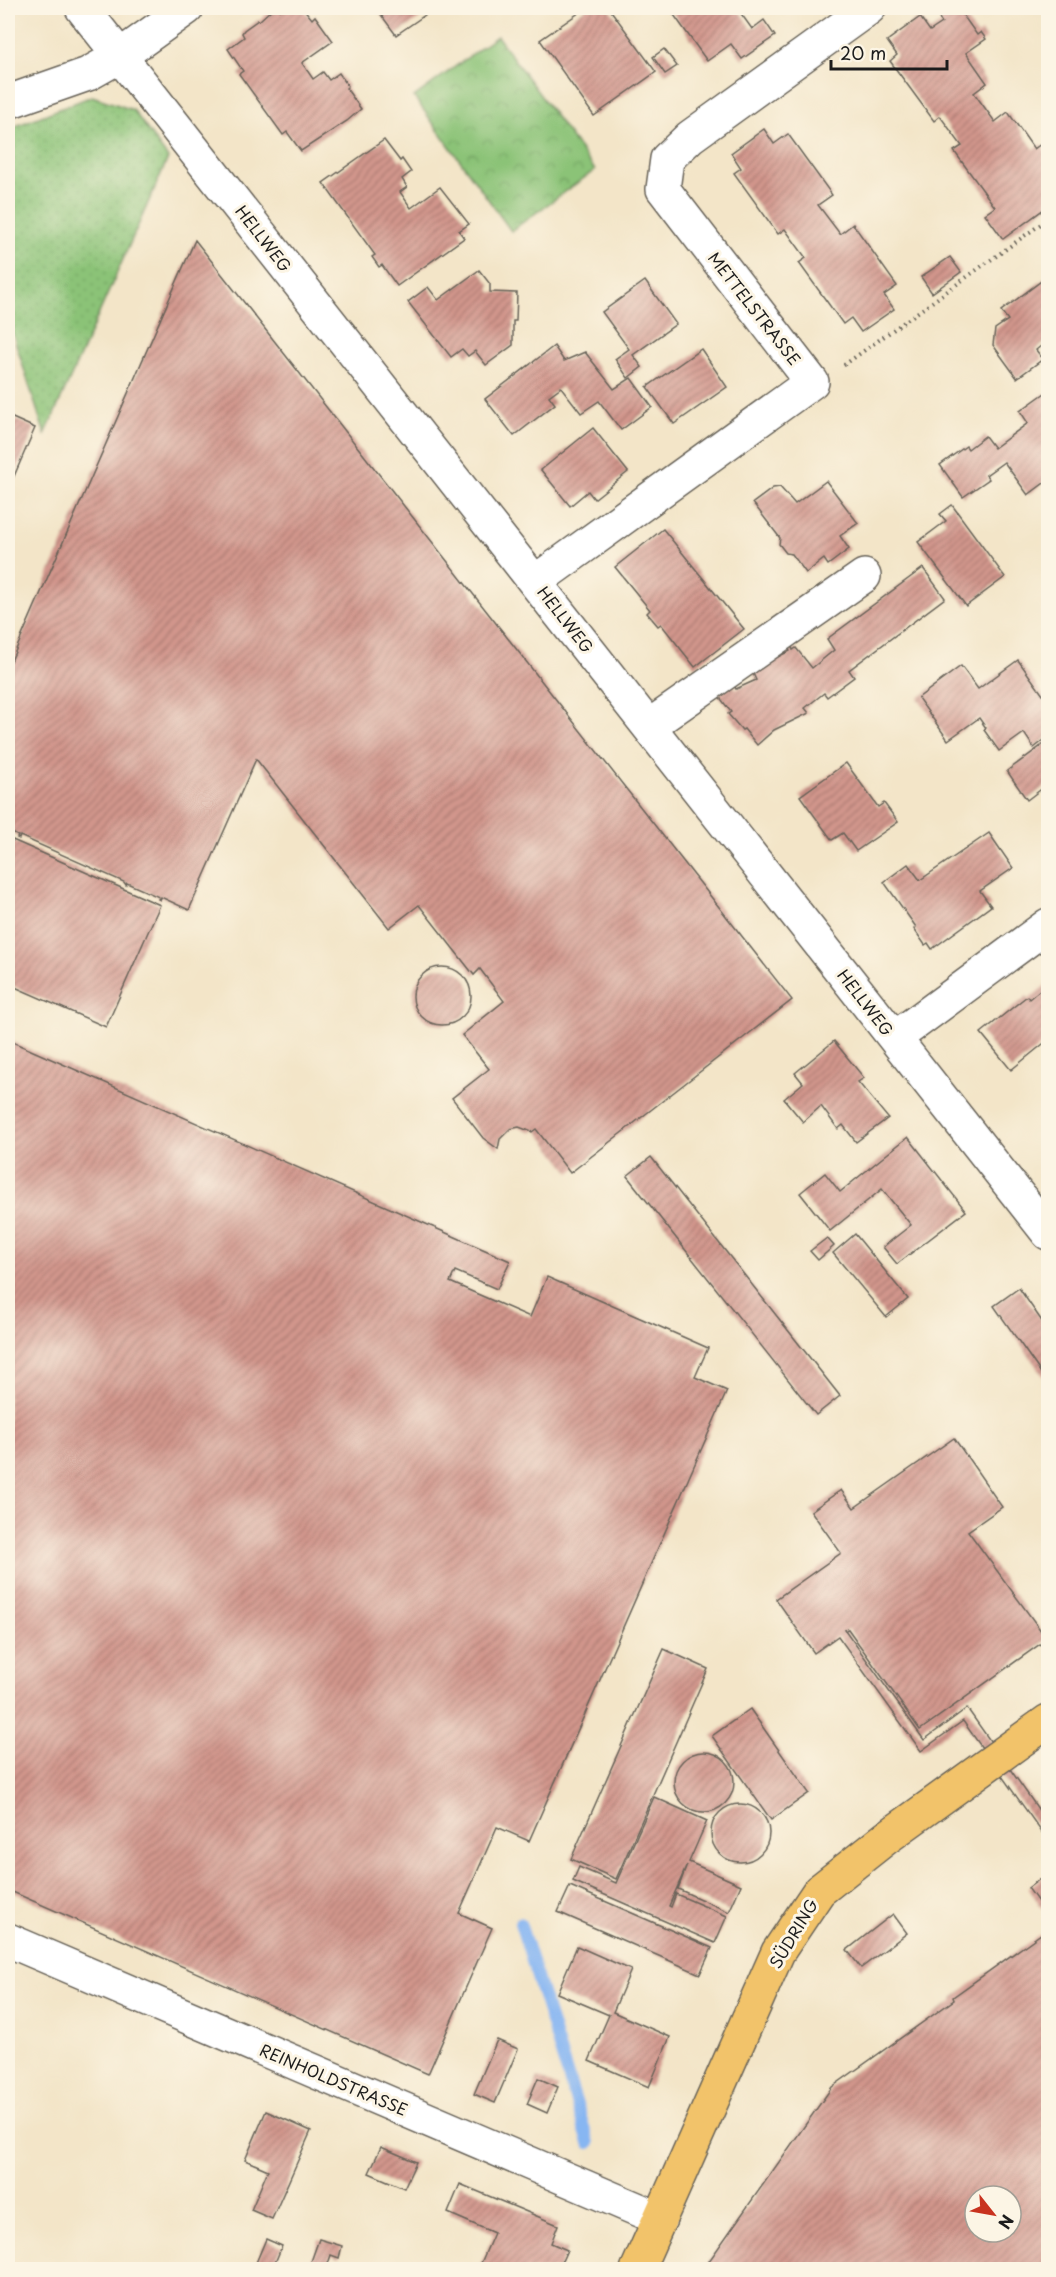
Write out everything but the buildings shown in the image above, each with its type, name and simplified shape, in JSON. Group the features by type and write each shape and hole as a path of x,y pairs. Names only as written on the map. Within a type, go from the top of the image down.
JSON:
{"main road":[{"name":"SÜDRING","path":"637,2270 778,1952 819,1891 886,1838 1048,1721"}],"street":[{"name":"HELLWEG","path":"82,8 1048,1233"},
{"path":"8,102 88,74 120,56 187,8"},
{"name":"METTELSTRASSE","path":"536,581 812,382 663,189 667,159 690,137 868,8"},
{"path":"649,726 864,576"},
{"path":"895,1038 1048,925"},
{"name":"REINHOLDSTRASSE","path":"8,1940 660,2219"}],"path":[{"path":"812,382 831,375 1048,219"}],"green space":[{"path":"497,36 595,170 511,231 414,97"},
{"path":"92,96 133,110 168,158 45,435 8,319 8,129"}],"waterway":[{"path":"520,1923 589,2143"}]}
